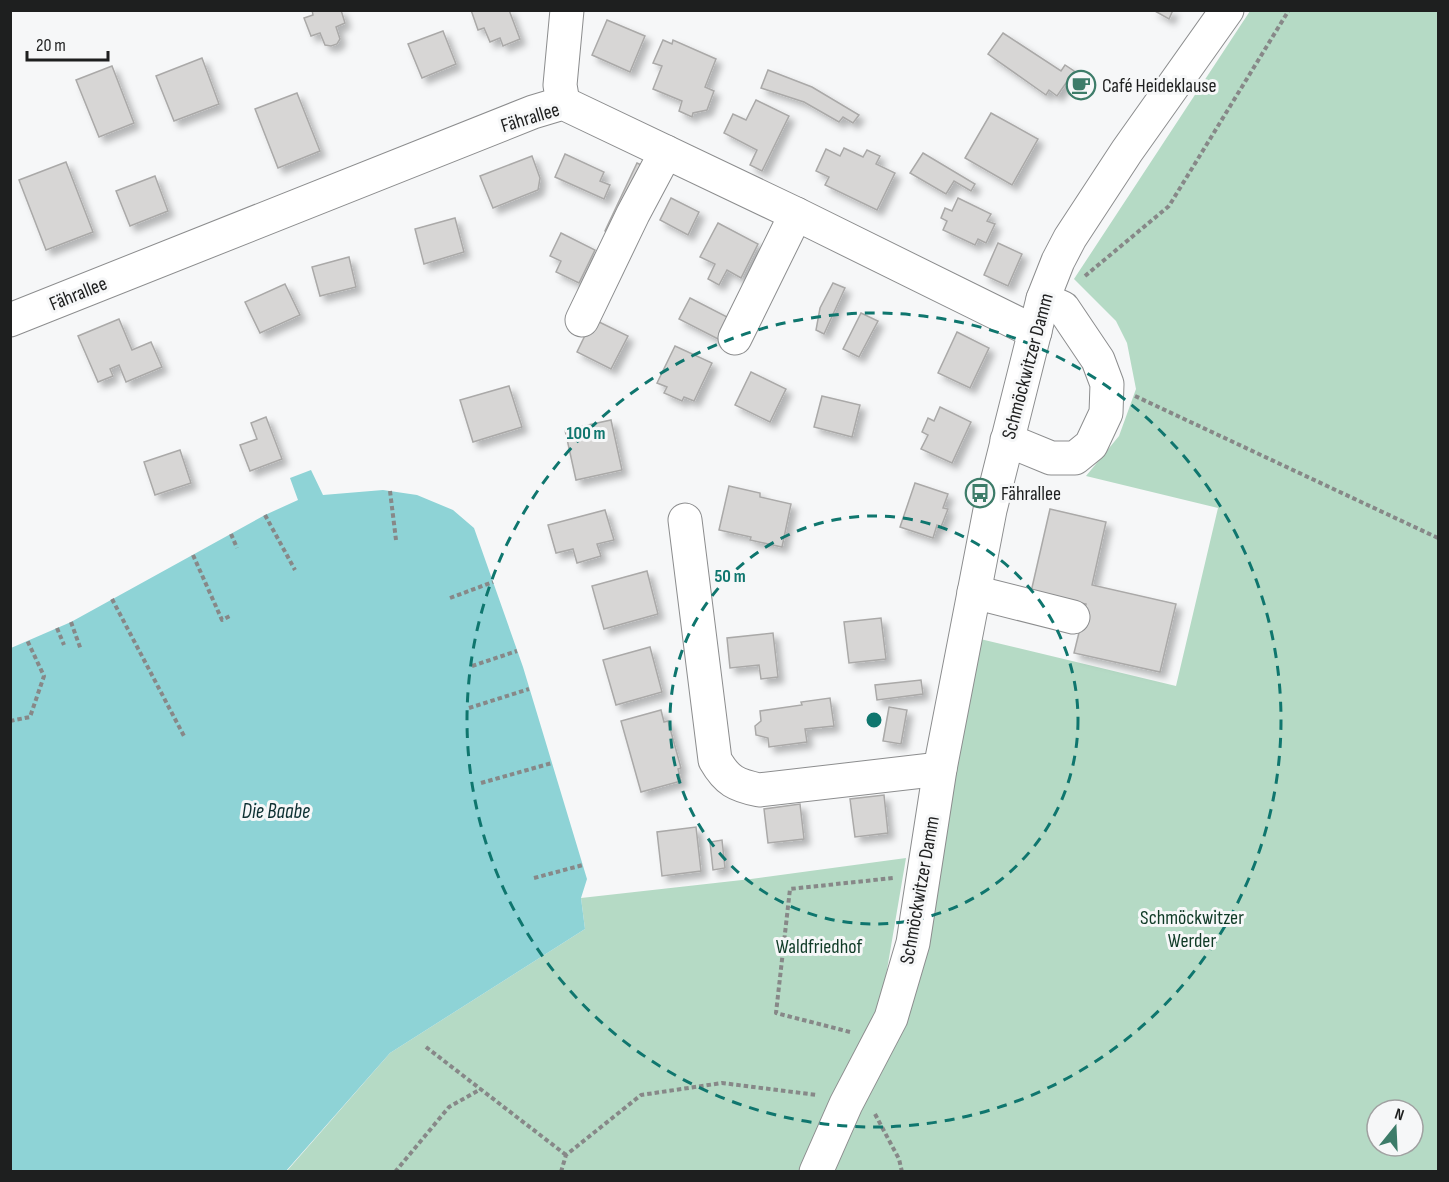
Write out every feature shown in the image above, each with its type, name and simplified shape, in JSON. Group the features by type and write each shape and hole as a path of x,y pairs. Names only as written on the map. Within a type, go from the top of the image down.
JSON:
{"street":[{"path":"563,103 560,86 567,10"},
{"name":"Schmöckwitzer Damm","path":"816,1172 852,1093 891,1018 913,943 940,769 995,488 1035,332 1053,304 1058,261 1070,238 1127,151 1227,10"},
{"name":"Fährallee","path":"10,320 533,112 563,103 796,214 1035,332"},
{"path":"582,320 666,152"},
{"path":"735,338 796,214"},
{"path":"1008,440 1051,458 1075,458 1091,445 1106,413 1107,384 1098,360 1053,304"},
{"path":"685,520 715,760 723,774 738,785 759,790 940,769"},
{"path":"974,592 1073,617"}],"path":[{"path":"1053,304 1169,206 1289,10"},
{"path":"1107,384 1438,538"},
{"path":"390,491 396,540"},
{"path":"265,515 295,570"},
{"path":"231,534 237,548"},
{"path":"193,555 222,620 232,615"},
{"path":"450,598 493,582"},
{"path":"112,598 185,738"},
{"path":"71,622 81,650"},
{"path":"57,628 64,645"},
{"path":"10,721 30,717 44,676 27,640"},
{"path":"472,666 517,651"},
{"path":"469,708 529,689"},
{"path":"481,783 552,763"},
{"path":"534,878 583,865"},
{"path":"880,1043 865,1036 776,1014 790,889 903,876 923,876"},
{"path":"426,1047 566,1155"},
{"path":"561,1172 566,1155 641,1095 722,1083 818,1095 852,1093 899,1159 902,1172"},
{"path":"394,1172 449,1107 481,1089"}],"green space":[{"name":"Schmöckwitzer Werder","path":"1250,11 1438,11 1438,1171 831,1172 890,1045 976,638 1176,686 1218,508 1086,476 1119,436 1136,389 1127,343 1116,321 1074,279"},
{"name":"Waldfriedhof","path":"906,858 882,999 804,1171 286,1172 390,1053 585,929 581,898 751,879"}],"water":[{"name":"Die Baabe","path":"311,470 323,495 383,490 417,495 453,510 474,528 523,667 587,879 581,898 585,929 390,1053 286,1171 11,1171 11,648 71,622 265,515 298,500 290,478"}],"building":[{"path":"312,10 341,10 345,23 336,27 340,39 337,44 325,45 320,33 311,36 304,18 313,15"},
{"path":"471,10 509,10 520,39 503,46 500,38 490,42 484,28 478,30"},
{"path":"1153,10 1173,10 1169,19"},
{"path":"607,20 645,36 630,72 592,55"},
{"path":"443,31 456,64 422,78 408,44"},
{"path":"1003,33 1061,71 1065,65 1074,71 1074,77 1070,83 1066,83 1057,96 1049,90 1046,95 988,54"},
{"path":"663,40 672,44 673,40 716,59 705,87 714,91 707,110 693,113 692,117 679,111 682,101 653,89 662,66 653,63"},
{"path":"202,58 219,104 174,121 156,76"},
{"path":"112,66 134,123 99,137 76,80"},
{"path":"768,70 812,87 859,115 853,123 843,117 839,122 804,102 761,88"},
{"path":"297,93 320,151 278,168 255,109"},
{"path":"756,100 789,116 762,171 750,165 757,150 724,133 733,114 746,120"},
{"path":"991,113 1038,139 1012,185 965,158"},
{"path":"844,148 863,157 867,150 880,156 876,164 895,173 877,210 825,185 829,177 816,171 826,149 840,156"},
{"path":"923,153 975,184 971,191 954,181 946,194 910,173"},
{"path":"565,154 604,172 600,181 610,185 604,199 555,177"},
{"path":"532,156 540,178 538,190 493,208 480,176"},
{"path":"66,162 93,232 46,250 19,180"},
{"path":"637,163 648,168 615,236 605,231"},
{"path":"155,176 168,211 130,226 116,191"},
{"path":"671,198 699,212 688,235 660,220"},
{"path":"958,198 991,214 987,221 995,224 986,243 978,239 975,245 943,230 947,221 941,218 945,208 952,211"},
{"path":"455,218 464,252 424,264 415,229"},
{"path":"718,223 758,244 741,278 727,270 719,285 708,279 715,264 700,257"},
{"path":"561,233 595,250 579,283 556,272 561,261 550,256"},
{"path":"998,243 1022,254 1008,286 984,275"},
{"path":"349,257 356,287 320,296 312,267"},
{"path":"833,283 845,288 824,334 816,330 820,308"},
{"path":"285,284 300,315 260,333 245,302"},
{"path":"690,298 733,320 722,341 679,319"},
{"path":"861,313 878,321 859,357 843,349"},
{"path":"119,319 132,350 151,342 162,367 126,382 119,365 110,369 113,376 98,382 78,336"},
{"path":"593,319 628,336 611,369 577,352"},
{"path":"957,332 989,348 970,388 938,373"},
{"path":"675,346 712,363 694,401 684,397 682,401 664,393 667,387 657,383"},
{"path":"751,372 786,389 770,422 735,405"},
{"path":"509,386 522,427 473,442 460,400"},
{"path":"822,396 860,405 852,437 814,427"},
{"path":"940,407 971,422 952,463 921,449 928,435 922,432 928,418 934,421"},
{"path":"266,417 282,459 250,471 240,445 257,439 251,423"},
{"path":"611,420 622,470 576,480 565,430"},
{"path":"180,450 191,483 155,495 144,462"},
{"path":"915,483 948,494 943,508 948,509 941,527 937,525 933,538 900,527"},
{"path":"729,486 760,493 760,497 791,504 782,547 719,530"},
{"path":"1050,509 1106,522 1092,585 1176,604 1160,672 1074,653 1086,604 1031,592"},
{"path":"605,510 614,540 597,544 601,556 577,563 573,549 556,553 548,525"},
{"path":"647,571 658,614 604,629 592,586"},
{"path":"881,618 886,659 849,663 844,622"},
{"path":"773,633 778,677 761,679 759,665 730,668 727,638"},
{"path":"650,647 662,692 616,705 603,660"},
{"path":"921,680 923,694 877,700 875,685"},
{"path":"830,698 834,726 805,729 807,742 769,747 768,738 756,735 755,726 761,721 760,711"},
{"path":"889,707 907,710 901,744 883,741"},
{"path":"661,710 664,722 668,721 681,768 678,769 681,781 641,792 621,721"},
{"path":"884,795 888,833 855,837 850,799"},
{"path":"800,804 804,839 768,843 764,809"},
{"path":"696,827 701,871 662,876 657,832"},
{"path":"722,840 725,868 713,870 710,842"}],"place":[{"name":"Café Heideklause","path":"1081,85"},
{"name":"Fährallee","path":"980,493"}]}
